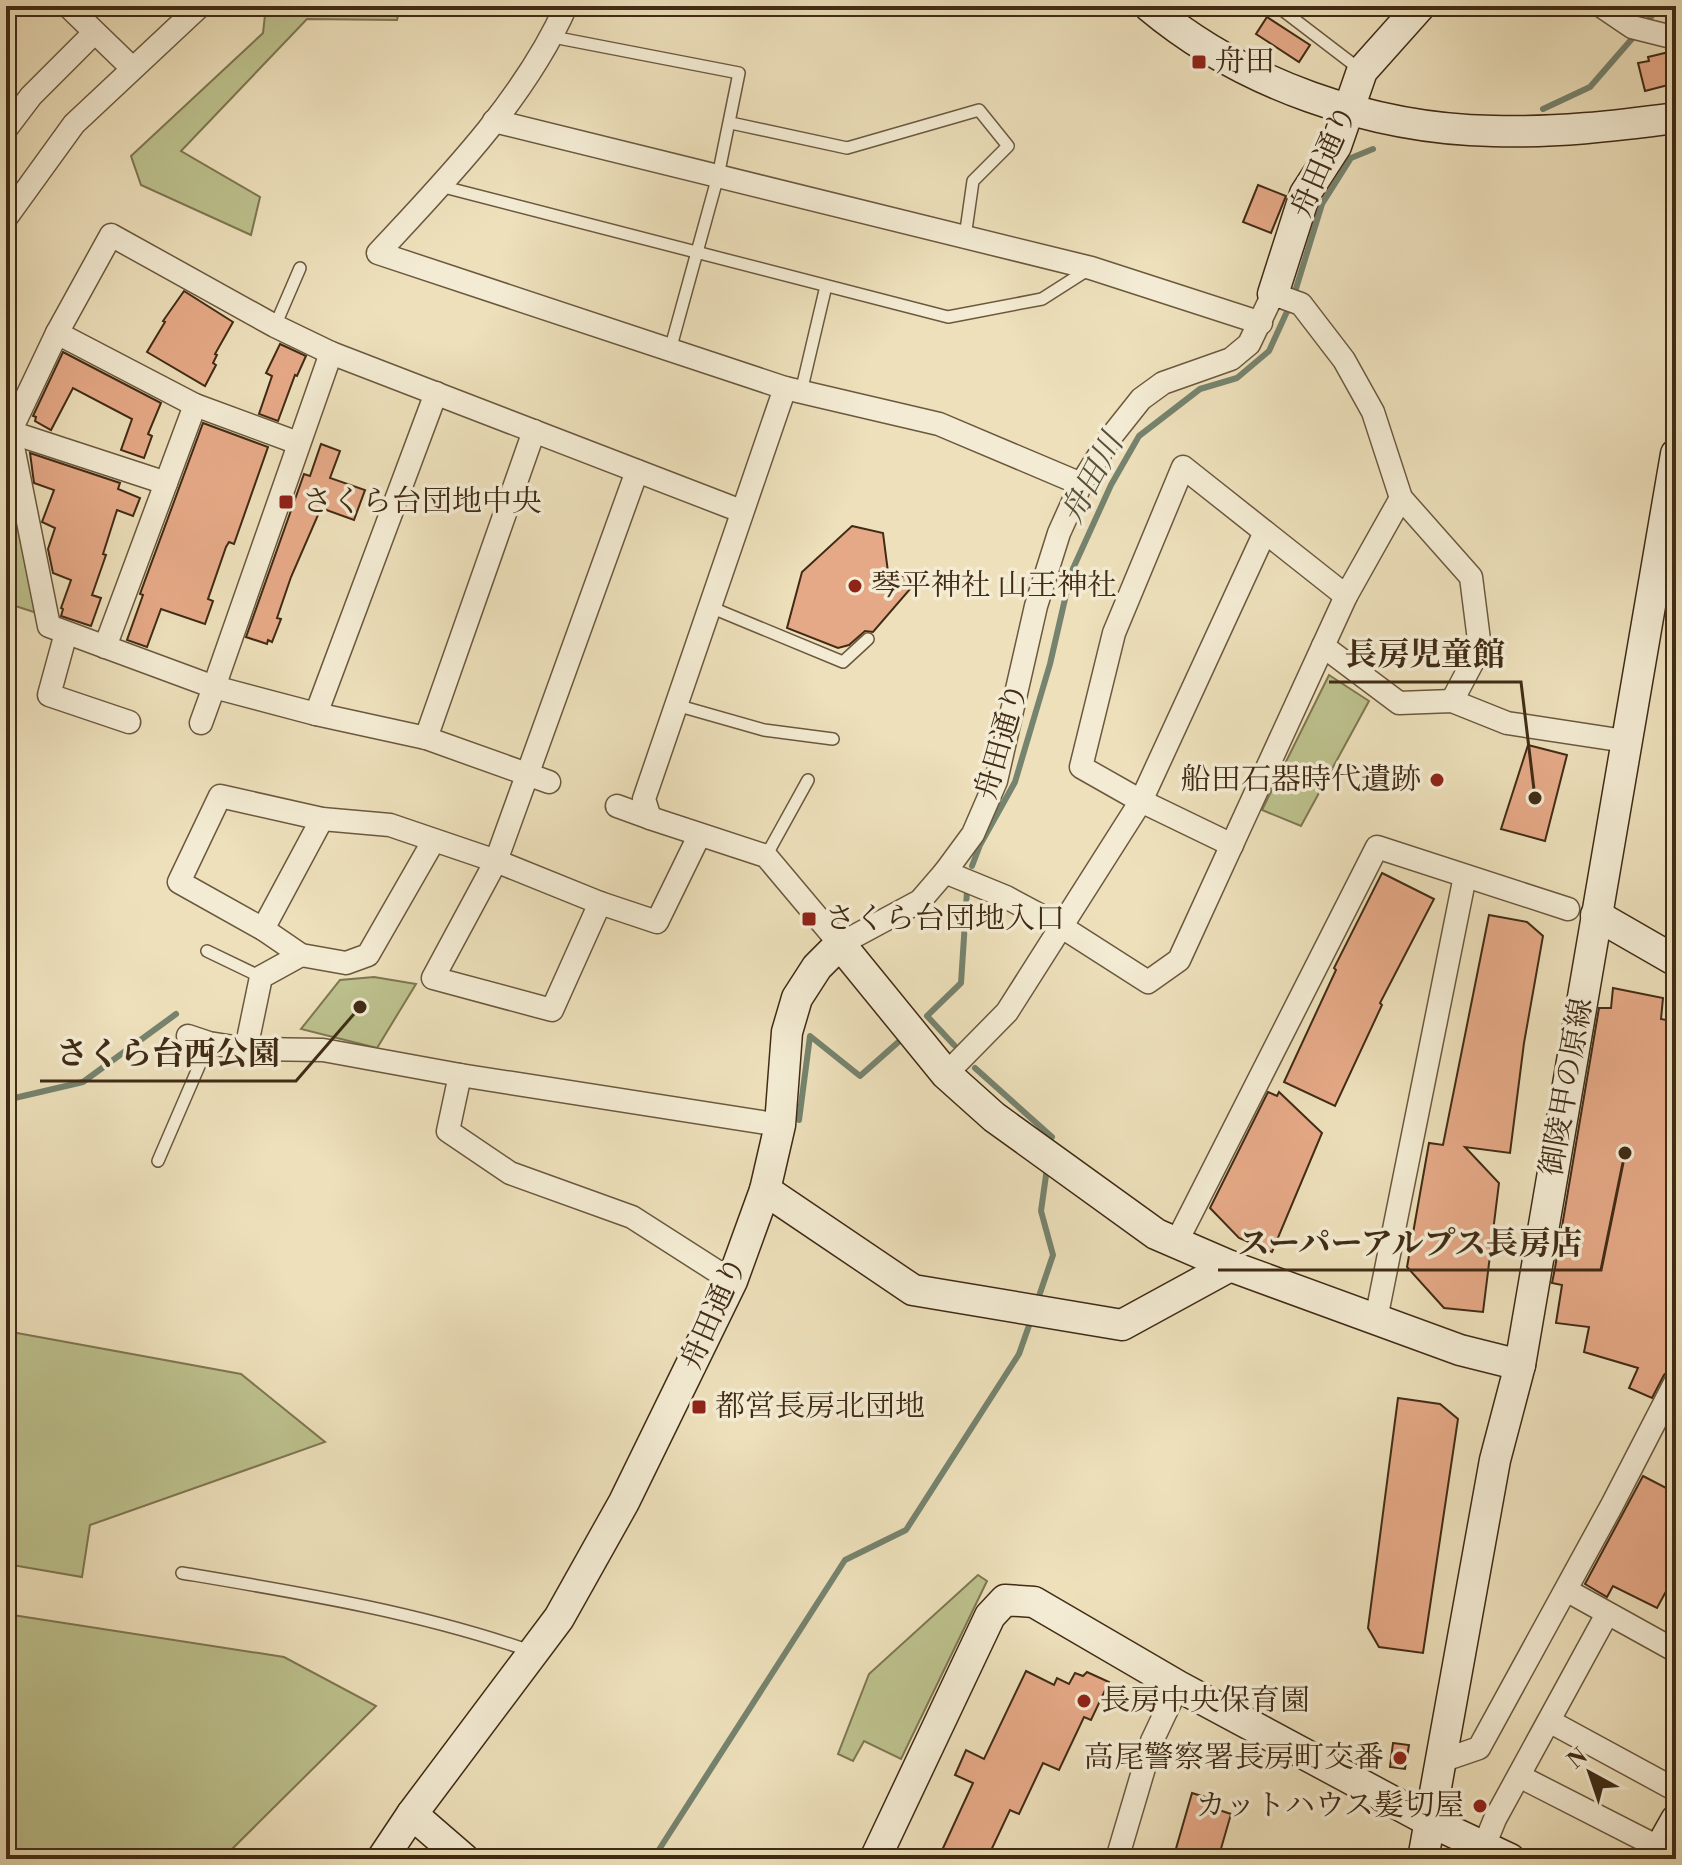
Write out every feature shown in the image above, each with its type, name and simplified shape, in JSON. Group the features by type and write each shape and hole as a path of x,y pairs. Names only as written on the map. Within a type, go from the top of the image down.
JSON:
{"street":[{"path":"68,6 132,68"},
{"path":"6,218 74,124 200,6"},
{"path":"566,6 553,37 494,121 378,253 793,390 939,424 1081,484"},
{"path":"1149,6 1238,63 1300,92 1389,120 1441,128 1543,131 1676,118"},
{"name":"舟田通り","path":"382,1859 412,1814 559,1618 624,1502 732,1281 765,1190 780,1125 787,1032 797,998 817,967 840,944 920,901 973,834 996,781 1044,577 1081,484 1110,438 1141,399 1163,383 1231,359 1249,344 1261,323 1284,298 1305,194 1336,146 1362,71 1420,6"},
{"path":"1601,6 1641,30 1676,38"},
{"path":"6,129 31,96 94,33"},
{"path":"494,121 1091,268 1261,323"},
{"path":"549,782 426,738 214,687 49,626 10,432 57,333 111,235 275,326 331,353 741,511"},
{"path":"1284,298 1344,360 1373,412 1401,498 1471,577 1480,648 1452,701"},
{"path":"57,333 195,405 298,443"},
{"path":"201,723 331,353"},
{"path":"650,818 644,799 741,511 793,390"},
{"path":"316,714 436,393"},
{"path":"105,647 195,405"},
{"path":"426,738 534,431"},
{"path":"10,432 166,483"},
{"name":"御陵甲の原線","path":"1423,1859 1495,1460 1520,1365 1582,912 1625,741 1676,454"},
{"path":"1232,845 1141,801 1081,767 1114,633 1183,467 1346,596"},
{"path":"600,903 552,1010 433,978 496,861 637,471"},
{"path":"945,872 1006,897 1062,927 1148,982 1179,960 1346,596 1401,498"},
{"path":"946,1074 1007,1012 1141,801 1265,532"},
{"path":"66,633 49,695 129,722"},
{"path":"1323,646 1399,703 1452,701 1507,723 1625,741"},
{"path":"434,840 368,955 346,963 301,955 263,929 179,882 220,796 322,819 390,825 496,861 600,903 657,922 699,836"},
{"path":"617,806 766,856 946,1074 994,1117 1156,1234 1230,1266 1460,1350 1520,1365"},
{"path":"263,929 322,819"},
{"path":"1176,1243 1377,847 1582,912 1676,961"},
{"path":"1376,1319 1465,876"},
{"path":"246,1049 261,977 301,955"},
{"path":"198,1040 246,1049 323,1050 460,1075 780,1125"},
{"path":"460,1075 448,1131 510,1173 632,1217 732,1281"},
{"path":"765,1190 913,1290 1122,1325 1230,1266"},
{"path":"1441,1761 1479,1748 1676,1381"},
{"path":"1566,1590 1676,1651"},
{"path":"875,1859 990,1616 1005,1600 1034,1602 1178,1686 1429,1821 1497,1853 1495,1819 1607,1614"},
{"path":"1117,1859 1152,1741 1178,1686"},
{"path":"1549,1721 1676,1790"},
{"path":"1519,1776 1657,1854 1676,1820"},
{"path":"412,1814 464,1859"}],"lane":[{"path":"1277,6 1362,71"},
{"path":"553,37 739,73 718,176 670,350"},
{"path":"731,123 847,148 979,110 1008,146 973,181 965,237"},
{"path":"440,186 948,317 1042,299 1091,268"},
{"path":"275,326 300,268"},
{"path":"793,390 826,286"},
{"path":"710,607 843,662 868,639"},
{"path":"676,705 764,730 833,739"},
{"path":"766,856 808,780"},
{"path":"207,951 261,977"},
{"path":"158,1161 198,1040"},
{"path":"182,1573 340,1600 498,1640 533,1652"}],"green space":[{"path":"266,6 400,6 397,20 307,19 181,151 260,197 251,235 141,185 131,156 263,33"},
{"path":"6,463 40,614 6,603"},
{"path":"1329,675 1369,701 1301,826 1262,810"},
{"path":"374,977 416,984 377,1048 301,1029 340,980"},
{"path":"6,1331 241,1374 325,1442 90,1525 82,1577 6,1564"},
{"path":"978,1575 987,1581 901,1759 864,1741 853,1761 838,1754 869,1674"},
{"path":"6,1614 284,1657 376,1706 222,1859 22,1859 6,1846"}],"building":[{"path":"1267,17 1310,45 1299,62 1256,34"},
{"path":"1669,52 1671,57 1676,56 1676,83 1645,91 1638,63"},
{"path":"1258,185 1286,196 1271,233 1243,222"},
{"path":"184,291 233,322 215,354 213,363 216,365 205,386 147,352"},
{"path":"280,344 306,356 295,375 278,421 259,414 272,376 266,373"},
{"path":"63,352 161,403 148,434 152,436 144,458 121,450 132,419 73,388 51,430 35,421 36,417 33,416"},
{"path":"203,423 268,447 234,544 229,542 226,547 208,599 213,601 205,624 161,609 147,647 127,640 143,595 140,594"},
{"path":"321,444 340,451 330,478 365,490 354,520 321,508 291,577 272,642 268,640 267,644 246,637 304,474 310,476"},
{"path":"30,453 120,483 118,489 140,498 133,516 117,510 92,595 101,598 91,626 61,616 71,580 53,573 48,549 55,528 42,522 54,490 34,483"},
{"name":"琴平神社 山王神社","path":"852,526 883,533 888,572 910,578 911,588 873,632 865,631 849,645 838,648 787,628 802,572"},
{"path":"1528,745 1567,755 1545,841 1501,829"},
{"path":"1382,873 1434,899 1380,1003 1382,1005 1335,1106 1284,1082 1336,970 1334,968"},
{"path":"1489,915 1527,922 1543,936 1524,1043 1510,1153 1465,1147 1499,1183 1483,1312 1444,1308 1407,1267 1429,1143 1443,1145"},
{"path":"1613,988 1663,998 1661,1019 1676,1022 1676,1360 1652,1398 1629,1388 1638,1368 1584,1352 1589,1327 1556,1323 1562,1285 1552,1283 1599,1008 1611,1008"},
{"path":"1268,1092 1277,1096 1279,1092 1322,1133 1272,1252 1239,1238 1210,1208"},
{"path":"1398,1398 1440,1404 1458,1419 1423,1653 1379,1647 1368,1628"},
{"path":"1643,1476 1676,1493 1676,1573 1657,1608 1613,1586 1607,1597 1585,1584"},
{"path":"1026,1671 1054,1685 1057,1678 1069,1684 1075,1673 1083,1676 1087,1672 1109,1682 1091,1720 1084,1717 1059,1770 1043,1763 1019,1814 1010,1810 987,1859 938,1859 973,1783 955,1775 966,1750 984,1759"},
{"name":"高尾警察署長房町交番","path":"1393,1743 1409,1745 1405,1769 1390,1767"},
{"path":"1192,1793 1218,1801 1216,1809 1231,1814 1218,1859 1173,1859"}],"waterway":[{"name":"舟田川","path":"1645,24 1660,6"},
{"name":"舟田川","path":"1543,109 1590,87 1637,33"},
{"name":"舟田川","path":"1294,295 1322,204 1351,158 1373,149"},
{"name":"舟田川","path":"972,866 980,845 1015,782 1050,664 1071,573 1111,485 1139,436 1200,389 1237,378 1269,351 1290,305"},
{"path":"954,1045 927,1016 961,983 967,891"},
{"path":"6,1100 83,1082 176,1014"},
{"path":"799,1120 810,1036 860,1076 904,1037"},
{"path":"975,1068 1052,1137"},
{"path":"1037,1302 1053,1255 1041,1211 1047,1168"},
{"path":"653,1859 845,1560 906,1530 1019,1354 1032,1317"}],"place":[{"name":"舟田","path":"1199,62"},
{"name":"さくら台団地中央","path":"286,502"},
{"name":"琴平神社 山王神社","path":"855,586"},
{"name":"船田石器時代遺跡","path":"1437,780"},
{"name":"長房児童館","path":"1535,798"},
{"name":"さくら台団地入口","path":"809,919"},
{"name":"さくら台西公園","path":"360,1007"},
{"name":"スーパーアルプス長房店","path":"1625,1153"},
{"name":"都営長房北団地","path":"699,1407"},
{"name":"長房中央保育園","path":"1084,1701"},
{"name":"高尾警察署長房町交番","path":"1400,1758"},
{"name":"カットハウス髪切屋","path":"1480,1806"}]}
